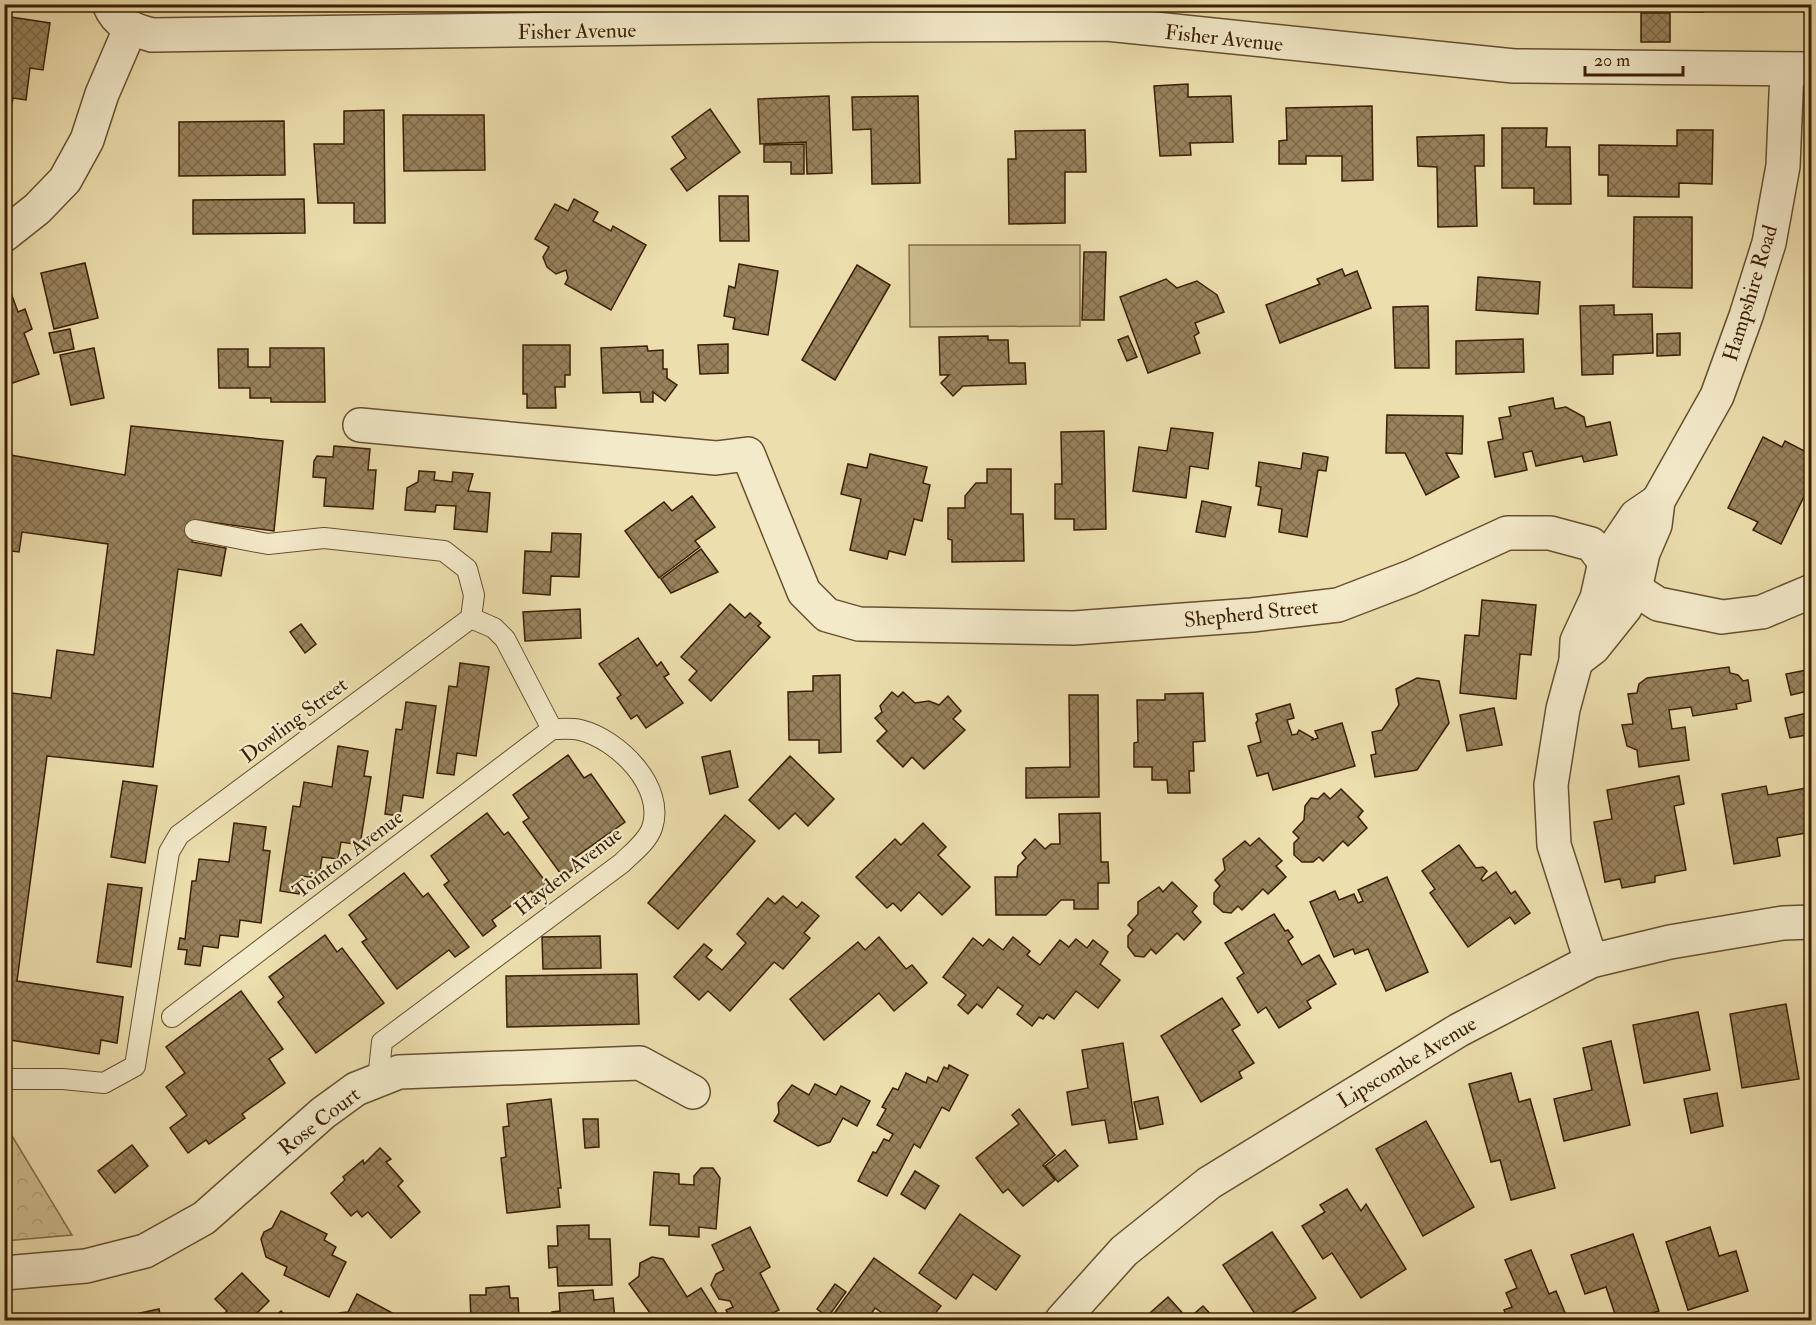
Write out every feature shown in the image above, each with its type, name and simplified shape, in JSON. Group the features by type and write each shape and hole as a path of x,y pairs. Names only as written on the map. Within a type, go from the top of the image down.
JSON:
{"street":[{"path":"4,236 38,209 65,180 87,140 102,94 130,29 113,14 109,4"},
{"name":"Fisher Avenue","path":"130,29 152,35 209,36 874,15 1107,24 1514,66 1799,69"},
{"name":"Hampshire Road","path":"1576,661 1593,648 1624,608 1635,589 1643,553 1654,525 1658,501 1717,396 1769,243 1799,69"},
{"name":"Shepherd Street","path":"360,425 716,458 748,454 804,592 827,615 860,624 1074,628 1252,615 1338,605 1411,577 1507,533 1550,533 1591,544 1605,561 1635,589 1658,604 1722,617 1762,612 1812,591"},
{"name":"Hampshire Road","path":"1592,961 1554,845 1551,785 1563,709 1576,661 1577,641 1598,598 1605,561 1636,516 1658,501"},
{"name":"Lipscombe Avenue","path":"1062,1320 1124,1251 1209,1183 1459,1030 1592,961 1670,942 1783,923 1812,922"},
{"name":"Rose Court","path":"4,1273 86,1266 145,1251 204,1218 323,1113 356,1089 399,1072 640,1063 693,1092"}],"lane":[{"path":"195,530 268,543 324,538 444,551 467,569 474,595 471,618 494,628 505,639 552,729"},
{"name":"Dowling Street","path":"4,1079 104,1083 135,1066 169,852 179,835 471,618"},
{"name":"Tointon Avenue","path":"172,1017 552,729"},
{"name":"Hayden Avenue","path":"378,1080 382,1042 622,863 641,844 651,829 655,806 642,777 614,745 580,730 552,729"}],"green space":[{"path":"909,245 1080,245 1080,326 910,327"},
{"path":"6,1126 72,1235 5,1241"}],"building":[{"path":"1661,4 1703,4 1703,12 1661,11"},
{"path":"1641,13 1670,13 1670,42 1641,42"},
{"path":"4,16 50,23 43,70 30,68 26,100 13,98 11,107 4,112"},
{"path":"1188,84 1188,97 1231,96 1233,142 1190,143 1191,155 1160,156 1154,86"},
{"path":"829,96 832,173 807,174 806,142 760,144 758,99"},
{"path":"918,96 920,183 872,184 871,129 853,130 852,97"},
{"path":"1372,106 1373,180 1342,181 1342,156 1306,156 1306,164 1279,164 1279,141 1287,140 1286,108"},
{"path":"710,109 740,152 687,191 671,169 686,158 672,137"},
{"path":"384,110 385,223 354,223 354,203 318,203 314,144 344,144 344,111"},
{"path":"403,115 484,115 485,170 404,171"},
{"path":"284,121 285,175 179,176 179,122"},
{"path":"1502,128 1547,128 1546,147 1570,147 1571,204 1534,204 1534,188 1502,188"},
{"path":"1085,130 1086,172 1065,172 1065,223 1009,224 1008,159 1016,159 1015,131"},
{"path":"1677,130 1713,130 1712,184 1679,183 1679,197 1608,196 1608,175 1599,175 1599,145 1677,146"},
{"path":"1484,135 1484,166 1475,166 1477,226 1438,227 1437,167 1418,166 1417,137"},
{"path":"804,144 804,174 791,174 791,162 764,162 764,145"},
{"path":"719,196 748,196 749,241 720,241"},
{"path":"304,199 305,233 193,234 193,200"},
{"path":"574,199 598,212 593,221 611,231 613,226 646,245 611,310 565,284 568,278 566,270 556,274 547,267 543,257 549,247 535,239 555,204 568,211"},
{"path":"1634,217 1692,217 1692,288 1633,287"},
{"path":"1084,252 1106,252 1104,320 1082,320"},
{"path":"85,263 98,318 54,329 41,273"},
{"path":"739,264 778,271 768,335 733,329 735,318 724,316 729,286 735,288"},
{"path":"857,265 890,285 835,380 802,360"},
{"path":"1342,269 1345,276 1357,271 1371,308 1280,343 1266,305 1320,284 1317,279"},
{"path":"1478,277 1540,282 1538,314 1476,310"},
{"path":"1166,279 1177,288 1197,281 1217,295 1224,312 1195,323 1199,333 1194,336 1200,353 1148,373 1120,297"},
{"path":"11,293 18,312 25,309 32,329 24,333 39,374 4,386 4,296"},
{"path":"1614,305 1614,315 1652,314 1653,353 1613,355 1613,374 1582,375 1580,306"},
{"path":"1428,306 1429,368 1395,368 1393,307"},
{"path":"1807,312 1812,312 1812,376 1809,377"},
{"path":"70,329 74,349 54,353 49,333"},
{"path":"1680,333 1680,355 1657,356 1657,334"},
{"path":"988,336 988,340 1008,340 1009,363 1025,363 1026,384 963,386 953,396 941,383 949,375 940,375 939,337"},
{"path":"1128,336 1137,357 1127,361 1118,340"},
{"path":"1523,339 1524,372 1456,374 1456,341"},
{"path":"728,344 728,373 700,374 698,345"},
{"path":"523,345 570,345 570,375 565,375 565,387 555,387 556,408 527,408 527,394 523,394"},
{"path":"647,346 648,351 663,350 663,369 667,369 667,378 677,385 665,401 653,392 653,402 641,402 640,392 603,393 601,348"},
{"path":"94,348 104,398 71,405 60,355"},
{"path":"270,348 324,348 325,402 271,402 271,398 250,398 250,388 219,388 218,349 248,349 248,367 270,367"},
{"path":"1553,398 1555,409 1566,407 1584,417 1586,427 1610,422 1617,455 1584,462 1582,456 1536,466 1532,451 1523,453 1527,470 1495,477 1488,442 1503,439 1499,418 1511,416 1509,407"},
{"path":"1387,415 1463,416 1462,454 1446,453 1459,477 1426,495 1405,453 1386,453"},
{"path":"131,426 283,441 274,531 196,520 192,542 226,548 221,576 178,569 153,767 47,756 17,981 123,997 117,1043 101,1040 99,1054 4,1039 4,692 51,698 57,650 94,655 108,544 22,532 19,552 4,550 4,454 125,475"},
{"path":"1171,428 1213,433 1208,469 1190,466 1186,498 1133,491 1139,447 1167,451"},
{"path":"1104,431 1106,529 1074,530 1074,519 1055,519 1055,484 1062,484 1061,432"},
{"path":"1763,437 1782,447 1785,441 1812,455 1812,480 1781,544 1753,530 1758,522 1728,508"},
{"path":"334,446 370,449 368,470 376,470 373,509 324,506 326,478 313,477 314,461 317,456 333,457"},
{"path":"1303,453 1328,457 1326,471 1318,470 1307,537 1279,532 1282,509 1258,505 1261,487 1256,486 1259,462 1301,469"},
{"path":"870,454 927,467 923,483 930,485 922,521 914,519 905,555 889,551 887,559 850,550 861,499 841,494 848,464 867,468"},
{"path":"987,469 1011,469 1011,514 1023,514 1024,561 952,562 952,540 948,539 948,508 965,508 965,496 976,483 987,483"},
{"path":"419,471 435,472 434,480 452,482 453,472 473,474 468,491 490,493 487,532 454,529 456,506 436,505 435,512 405,510 407,488 418,482"},
{"path":"692,496 715,527 695,541 700,547 659,578 625,531 664,502 672,511"},
{"path":"1202,501 1231,507 1225,537 1196,532"},
{"path":"552,533 581,534 579,577 551,576 550,595 523,593 525,551 551,552"},
{"path":"701,549 718,572 671,593 661,579"},
{"path":"1482,600 1536,605 1531,655 1520,654 1516,699 1460,693 1465,635 1479,636"},
{"path":"730,604 745,618 750,613 761,623 758,626 770,637 711,701 689,680 697,671 681,657"},
{"path":"580,609 581,638 525,641 523,612"},
{"path":"301,624 316,644 305,653 290,632"},
{"path":"638,638 657,666 661,662 669,674 664,677 683,703 646,728 637,715 631,719 617,698 621,695 599,664"},
{"path":"460,663 489,667 476,756 457,753 454,775 437,773 449,686 457,687"},
{"path":"1729,667 1730,673 1738,675 1743,681 1748,680 1751,701 1736,704 1737,709 1693,716 1691,707 1669,710 1672,729 1685,727 1689,760 1639,767 1637,750 1627,746 1622,725 1633,724 1628,694 1637,693 1639,684 1647,678"},
{"path":"1812,669 1812,690 1791,695 1786,674"},
{"path":"840,675 841,752 819,753 819,740 789,740 788,692 813,691 813,676"},
{"path":"1417,678 1439,681 1449,723 1417,770 1375,777 1371,755 1376,754 1372,732 1382,730 1399,705 1396,689"},
{"path":"892,692 898,697 903,692 915,703 929,701 939,705 948,696 961,711 953,719 965,730 924,769 912,757 903,767 877,741 887,731 875,718 882,712 880,706"},
{"path":"1203,693 1205,741 1193,742 1194,771 1189,771 1190,793 1168,793 1167,780 1152,780 1152,767 1134,767 1134,743 1138,742 1137,700 1165,700 1165,694"},
{"path":"1069,695 1098,695 1099,797 1026,798 1026,768 1070,767"},
{"path":"406,702 436,706 423,798 403,795 400,816 385,814 396,729 402,730"},
{"path":"1290,704 1294,718 1287,720 1292,735 1297,734 1299,730 1313,738 1312,740 1318,738 1315,731 1342,723 1355,766 1273,790 1268,773 1257,776 1248,746 1261,742 1256,714"},
{"path":"1494,708 1502,745 1467,751 1460,715"},
{"path":"1812,712 1812,734 1790,738 1785,718"},
{"path":"338,746 368,751 364,776 371,777 360,845 341,842 338,859 322,857 319,878 301,876 299,894 280,891 293,806 300,807 304,782 332,787"},
{"path":"730,751 738,787 710,794 702,757"},
{"path":"568,755 584,778 591,774 625,822 573,859 578,866 563,877 523,822 529,818 513,795"},
{"path":"790,756 834,799 808,826 795,813 779,829 749,800"},
{"path":"1679,776 1684,804 1674,806 1686,870 1655,876 1655,882 1622,888 1620,879 1605,882 1594,822 1612,819 1607,790"},
{"path":"123,781 157,786 145,863 111,857"},
{"path":"1766,786 1768,795 1812,787 1812,832 1777,838 1780,856 1734,864 1722,794"},
{"path":"1341,789 1363,811 1358,817 1367,828 1348,846 1343,841 1323,861 1319,857 1313,862 1302,862 1294,855 1294,843 1299,838 1293,832 1304,820 1305,806 1311,798 1318,799 1324,793 1330,799"},
{"path":"487,813 504,835 508,832 549,886 535,897 531,891 492,920 496,926 483,936 444,885 449,881 431,856"},
{"path":"1100,813 1101,862 1108,862 1109,883 1098,883 1098,909 1074,909 1074,900 1061,900 1046,915 996,915 995,877 1017,877 1018,866 1026,858 1022,853 1035,839 1045,849 1051,844 1060,844 1059,814"},
{"path":"725,815 755,841 678,929 648,903"},
{"path":"234,823 266,827 263,850 270,851 261,923 240,920 238,937 220,935 218,948 203,946 200,966 185,964 187,950 178,949 180,938 185,939 192,881 196,881 199,859 229,862"},
{"path":"923,823 946,847 938,855 970,887 942,915 919,892 901,911 893,903 887,908 856,877 895,839 901,845"},
{"path":"1259,838 1282,861 1276,866 1286,877 1268,894 1263,889 1242,910 1238,906 1231,913 1223,912 1214,904 1214,893 1220,886 1215,880 1225,870 1223,859 1245,841 1250,846"},
{"path":"1459,845 1476,868 1483,867 1487,871 1481,879 1483,881 1496,872 1511,894 1515,891 1530,913 1515,924 1510,917 1468,947 1430,893 1435,889 1422,871"},
{"path":"404,873 423,897 428,893 469,947 455,957 449,950 397,989 362,942 367,939 349,915"},
{"path":"1387,877 1428,972 1386,991 1368,949 1355,954 1353,949 1334,957 1310,902 1335,891 1339,900 1354,894 1358,903 1363,901 1358,890"},
{"path":"1172,882 1197,906 1192,912 1201,922 1184,940 1177,933 1156,954 1151,949 1144,957 1135,956 1128,947 1128,936 1133,930 1128,925 1138,914 1138,902 1159,887 1163,892"},
{"path":"108,884 142,888 131,967 97,962"},
{"path":"783,896 797,908 802,902 819,916 804,933 810,938 783,969 774,962 730,1011 708,991 699,1000 674,977 704,944 712,950 706,957 722,970 746,943 737,934 768,898 775,904"},
{"path":"1274,914 1285,931 1288,930 1293,937 1288,941 1302,965 1319,955 1336,984 1307,1001 1311,1008 1279,1028 1266,1007 1258,1013 1237,978 1244,973 1225,943"},
{"path":"325,935 337,952 342,948 384,1003 316,1053 278,1002 284,997 269,977"},
{"path":"600,936 601,968 543,969 542,937"},
{"path":"879,937 906,969 912,965 927,983 894,1011 879,993 824,1040 790,999 858,942 865,950"},
{"path":"1013,937 1030,951 1027,955 1040,965 1060,940 1069,947 1076,939 1087,948 1093,940 1108,952 1100,964 1120,980 1098,1008 1076,991 1054,1019 1047,1014 1043,1019 1039,1017 1032,1026 1017,1014 1023,1006 998,987 982,1008 977,1004 968,1014 958,1005 966,995 943,977 973,938 983,946 989,939 1003,950"},
{"path":"637,974 639,1024 507,1027 506,976"},
{"path":"241,991 283,1049 269,1059 285,1083 242,1114 245,1118 209,1144 206,1140 188,1153 170,1128 187,1115 166,1087 185,1073 166,1047"},
{"path":"1222,998 1240,1025 1232,1030 1254,1063 1239,1072 1242,1078 1201,1102 1161,1036"},
{"path":"1786,1004 1799,1079 1742,1088 1730,1014"},
{"path":"1698,1012 1710,1070 1644,1083 1633,1025"},
{"path":"1611,1041 1630,1125 1564,1141 1554,1099 1592,1090 1583,1048"},
{"path":"1123,1043 1137,1139 1109,1143 1105,1120 1072,1125 1067,1092 1088,1088 1082,1050"},
{"path":"949,1065 968,1075 949,1111 942,1107 920,1148 914,1144 887,1196 858,1181 873,1152 876,1153 884,1139 889,1141 893,1134 877,1125 886,1109 882,1107 893,1088 898,1090 906,1073 926,1083 928,1077 937,1082 944,1067 948,1069"},
{"path":"1511,1073 1519,1102 1530,1099 1555,1188 1511,1200 1500,1160 1491,1162 1469,1084"},
{"path":"815,1084 836,1095 841,1086 870,1101 857,1126 843,1118 830,1142 818,1146 774,1121 779,1113 778,1103 792,1085 809,1095"},
{"path":"1717,1093 1723,1126 1691,1133 1684,1099"},
{"path":"1158,1097 1163,1124 1140,1129 1134,1102"},
{"path":"551,1099 561,1188 558,1188 560,1207 507,1213 501,1158 506,1157 503,1127 509,1126 507,1104"},
{"path":"1019,1109 1055,1155 1043,1165 1055,1180 1023,1206 1008,1189 1003,1193 976,1158 1019,1124 1012,1115"},
{"path":"583,1119 598,1119 599,1147 585,1148"},
{"path":"1426,1121 1474,1207 1423,1236 1376,1149"},
{"path":"132,1145 148,1166 115,1193 98,1171"},
{"path":"380,1148 391,1159 386,1162 403,1181 398,1186 420,1212 391,1238 368,1212 362,1217 357,1211 351,1216 331,1193 345,1180 343,1177 363,1160 364,1164"},
{"path":"1065,1150 1078,1166 1058,1182 1045,1166"},
{"path":"701,1168 713,1168 720,1178 716,1229 699,1227 699,1237 669,1235 669,1226 650,1225 654,1172 679,1174 679,1184 694,1185 694,1176"},
{"path":"915,1171 939,1186 925,1209 901,1194"},
{"path":"1347,1189 1361,1211 1366,1204 1406,1269 1361,1298 1332,1253 1323,1259 1302,1226 1325,1212 1320,1205"},
{"path":"281,1211 327,1234 324,1240 336,1247 332,1255 346,1262 329,1297 284,1275 287,1267 266,1257 261,1239 264,1232 272,1228"},
{"path":"960,1214 1020,1256 996,1290 973,1274 956,1299 919,1273"},
{"path":"589,1225 589,1239 610,1239 612,1285 558,1286 557,1267 549,1268 548,1246 558,1246 557,1226"},
{"path":"750,1227 770,1267 760,1273 779,1310 759,1320 732,1320 726,1310 733,1307 730,1301 719,1299 711,1285 716,1274 724,1270 712,1245"},
{"path":"1710,1227 1719,1256 1736,1251 1748,1291 1688,1310 1666,1242"},
{"path":"1272,1232 1316,1298 1281,1320 1259,1320 1223,1265"},
{"path":"1633,1234 1659,1311 1630,1320 1617,1320 1606,1287 1585,1294 1571,1255"},
{"path":"1531,1250 1549,1294 1556,1291 1568,1320 1508,1320 1504,1310 1512,1307 1506,1293 1517,1288 1505,1260"},
{"path":"652,1257 663,1259 687,1297 701,1288 720,1318 716,1320 650,1320 653,1317 629,1284 639,1276 640,1263"},
{"path":"874,1258 941,1306 930,1320 892,1320 875,1308 867,1320 830,1319"},
{"path":"242,1273 269,1301 252,1318 255,1320 218,1320 227,1311 215,1299"},
{"path":"835,1284 846,1292 828,1317 817,1309"},
{"path":"509,1286 510,1298 518,1298 519,1320 471,1320 470,1295 486,1295 486,1288"},
{"path":"593,1290 594,1300 613,1298 615,1320 553,1320 552,1312 560,1311 559,1293"},
{"path":"357,1294 398,1316 396,1320 335,1320 339,1313 348,1312"},
{"path":"1168,1297 1188,1319 1203,1306 1216,1320 1142,1320"},
{"path":"159,1309 161,1320 108,1320"},
{"path":"281,1311 290,1320 271,1320"}]}
